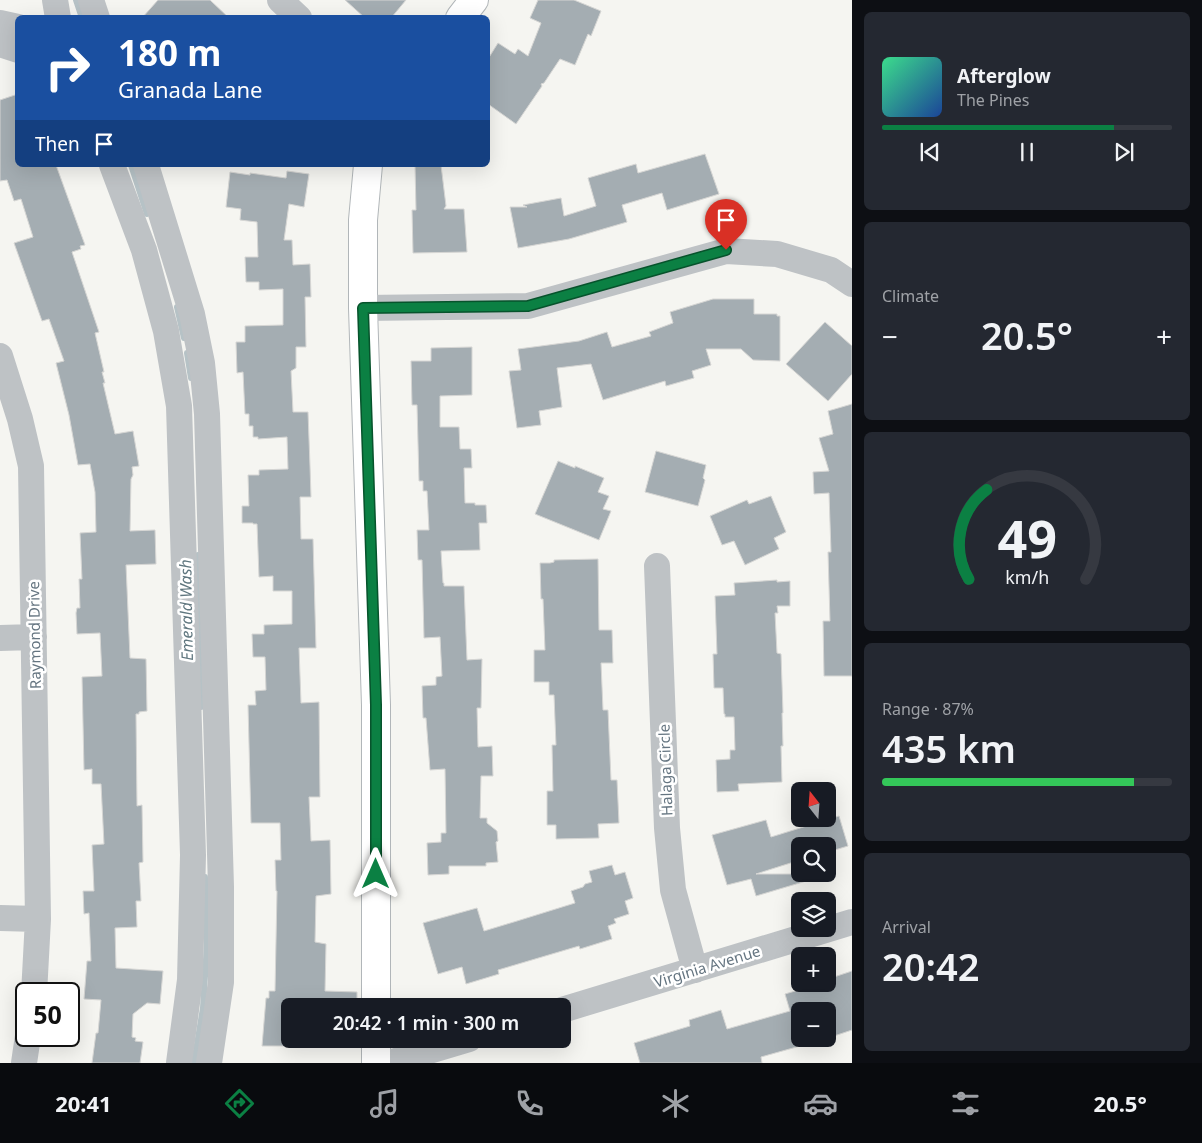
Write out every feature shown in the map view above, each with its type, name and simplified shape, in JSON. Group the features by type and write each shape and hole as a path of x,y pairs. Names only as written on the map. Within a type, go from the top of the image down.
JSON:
{"main road":[{"path":"462,15 474,0"},
{"path":"368,167 363,220 363,308 376,705 376,998"},
{"path":"376,1048 376,1063"}],"street":[{"path":"56,0 58,15"},
{"path":"91,0 96,15"},
{"path":"280,0 296,15"},
{"path":"0,23 15,26"},
{"path":"0,44 15,49"},
{"path":"113,167 144,250 166,331 179,406 194,855 190,980 178,1063"},
{"path":"147,167 192,314 202,363 207,414 221,887 221,982 209,1063"},
{"path":"363,308 528,306 726,250 777,254 831,270 852,284"},
{"name":"Raymond Drive","path":"0,356 20,419 31,466 38,919 35,982"},
{"name":"Halaga Circle","path":"657,566 668,828 673,890 694,970"},
{"path":"0,638 34,637"},
{"path":"0,918 38,919"},
{"name":"Virginia Avenue","path":"571,1007 852,922"},
{"path":"24,1063 26,1047"},
{"path":"389,1063 438,1048"}],"building":[{"path":"158,0 210,0 226,15 145,15"},
{"path":"345,0 406,0 394,15 362,15"},
{"path":"538,0 574,0 601,11 591,36 588,34 575,65 560,59 544,83 541,84 542,86 516,124 490,105 490,56 498,43 515,54 518,49 528,56 541,23 530,18"},
{"path":"15,95 15,167 57,167 85,245 80,246 81,249 72,252 99,332 95,333 104,372 102,372 105,383 103,383 115,434 133,431 139,466 132,467 130,531 155,530 156,564 126,565 130,658 146,659 147,711 136,714 137,806 142,805 143,862 139,863 141,901 136,901 137,927 115,928 116,968 163,971 160,1004 147,1003 133,1014 132,1037 136,1038 135,1041 143,1042 140,1063 92,1063 96,1033 98,1033 101,1000 84,999 87,961 91,961 89,913 84,914 83,891 94,891 92,845 104,844 101,784 92,784 92,769 84,770 82,677 102,676 100,633 77,634 76,613 77,608 80,608 79,579 82,579 80,533 96,532 95,492 90,464 78,465 69,415 56,363 64,361 49,319 42,321 14,243 33,237 21,199 14,201 7,180 0,181 0,100"},
{"path":"705,154 719,194 667,210 662,193 622,205 627,222 569,239 518,248 510,207 527,207 523,205 561,198 564,216 596,206 588,178 636,164 638,173"},
{"path":"415,167 441,167 446,206 444,209 464,209 467,252 413,253 412,210 416,210"},
{"path":"287,171 309,174 304,207 289,204 284,240 292,240 293,265 310,264 311,297 305,297 306,347 296,347 296,368 291,371 293,412 308,412 311,497 300,497 301,539 313,539 316,648 299,648 301,703 319,702 320,797 309,797 311,841 330,840 331,894 316,896 315,942 326,944 325,991 357,992 357,998 281,998 281,1046 262,1046 266,998 269,998 269,991 275,991 277,891 275,860 281,860 280,823 251,823 248,705 256,705 255,691 266,690 265,657 253,657 252,634 264,634 264,625 292,624 292,591 273,591 273,576 259,577 257,524 242,523 242,506 249,506 248,475 259,475 259,470 288,469 287,437 258,439 258,437 253,437 253,426 249,426 249,414 245,414 243,372 237,373 236,342 245,342 245,326 283,325 283,289 259,290 259,282 246,282 245,257 258,257 257,222 240,220 241,209 226,207 230,172 286,178"},
{"path":"713,299 754,299 754,314 777,314 777,316 780,316 780,361 753,360 741,349 706,349 711,365 692,371 694,378 666,386 665,381 603,400 591,364 557,368 562,407 539,411 541,425 517,428 509,371 521,370 518,349 579,341 607,332 612,347 651,336 649,332 673,323 670,312"},
{"path":"825,322 852,346 852,374 828,401 786,364"},
{"path":"472,347 472,395 440,396 440,427 459,427 460,449 471,449 472,468 464,468 465,503 486,505 487,523 479,523 480,550 441,551 444,586 464,586 467,660 482,659 481,708 477,708 478,747 492,746 493,776 481,776 480,818 487,818 487,823 497,831 498,862 486,863 486,866 449,866 449,874 428,875 427,843 441,842 441,833 446,833 445,769 430,770 426,718 423,718 422,686 436,685 436,677 442,676 440,637 424,638 422,560 418,560 417,530 429,530 427,491 423,491 423,481 419,481 417,405 412,405 411,361 431,361 431,348"},
{"path":"852,404 852,676 824,676 823,621 830,621 828,552 831,552 829,493 814,494 813,472 829,471 819,438 833,434 828,411"},
{"path":"656,451 706,465 703,478 705,480 698,506 645,492"},
{"path":"558,461 604,478 598,492 609,496 603,509 611,511 599,540 535,514"},
{"path":"771,496 786,532 774,538 779,549 745,565 734,541 722,545 710,516 747,500 749,504"},
{"path":"598,559 599,630 612,630 613,663 601,663 603,710 608,710 611,780 617,780 619,823 598,824 599,838 556,839 556,825 547,825 547,791 553,791 552,745 556,745 554,695 549,695 549,682 534,682 534,650 545,650 540,563 550,563 554,562 554,560"},
{"path":"777,580 777,582 790,581 790,606 777,606 778,613 775,613 777,653 781,654 783,713 783,746 781,746 782,782 738,784 739,791 717,792 716,760 730,759 730,750 735,750 734,717 725,717 723,688 714,688 713,654 717,654 715,596 735,595 734,583"},
{"path":"839,816 848,846 836,850 836,837 791,837 791,863 756,874 791,874 791,882 803,882 756,896 751,879 727,885 712,835 766,820 771,837 800,828 836,828 836,817"},
{"path":"612,865 615,875 625,872 633,898 625,901 629,914 614,919 616,923 608,926 612,939 580,949 579,946 498,970 499,974 466,984 462,967 438,974 423,923 477,908 484,931 517,921 575,903 571,891 592,882 589,871"},
{"path":"852,971 852,1030 836,1035 836,1002 791,1002 791,1047 797,1047 761,1057 762,1063 640,1063 634,1043 690,1026 689,1020 721,1010 727,1029 790,1011 785,994 792,992 836,992 836,976"}],"waterway":[{"name":"Emerald Wash","path":"76,0 81,15"},
{"name":"Emerald Wash","path":"132,167 147,214"},
{"name":"Emerald Wash","path":"177,307 184,338"},
{"name":"Emerald Wash","path":"187,353 191,378"},
{"name":"Emerald Wash","path":"198,555 201,707"},
{"name":"Emerald Wash","path":"194,1063 203,1008 207,944 205,877"}],"route":[{"path":"376,874 376,705 363,308 528,306 726,250"}]}
